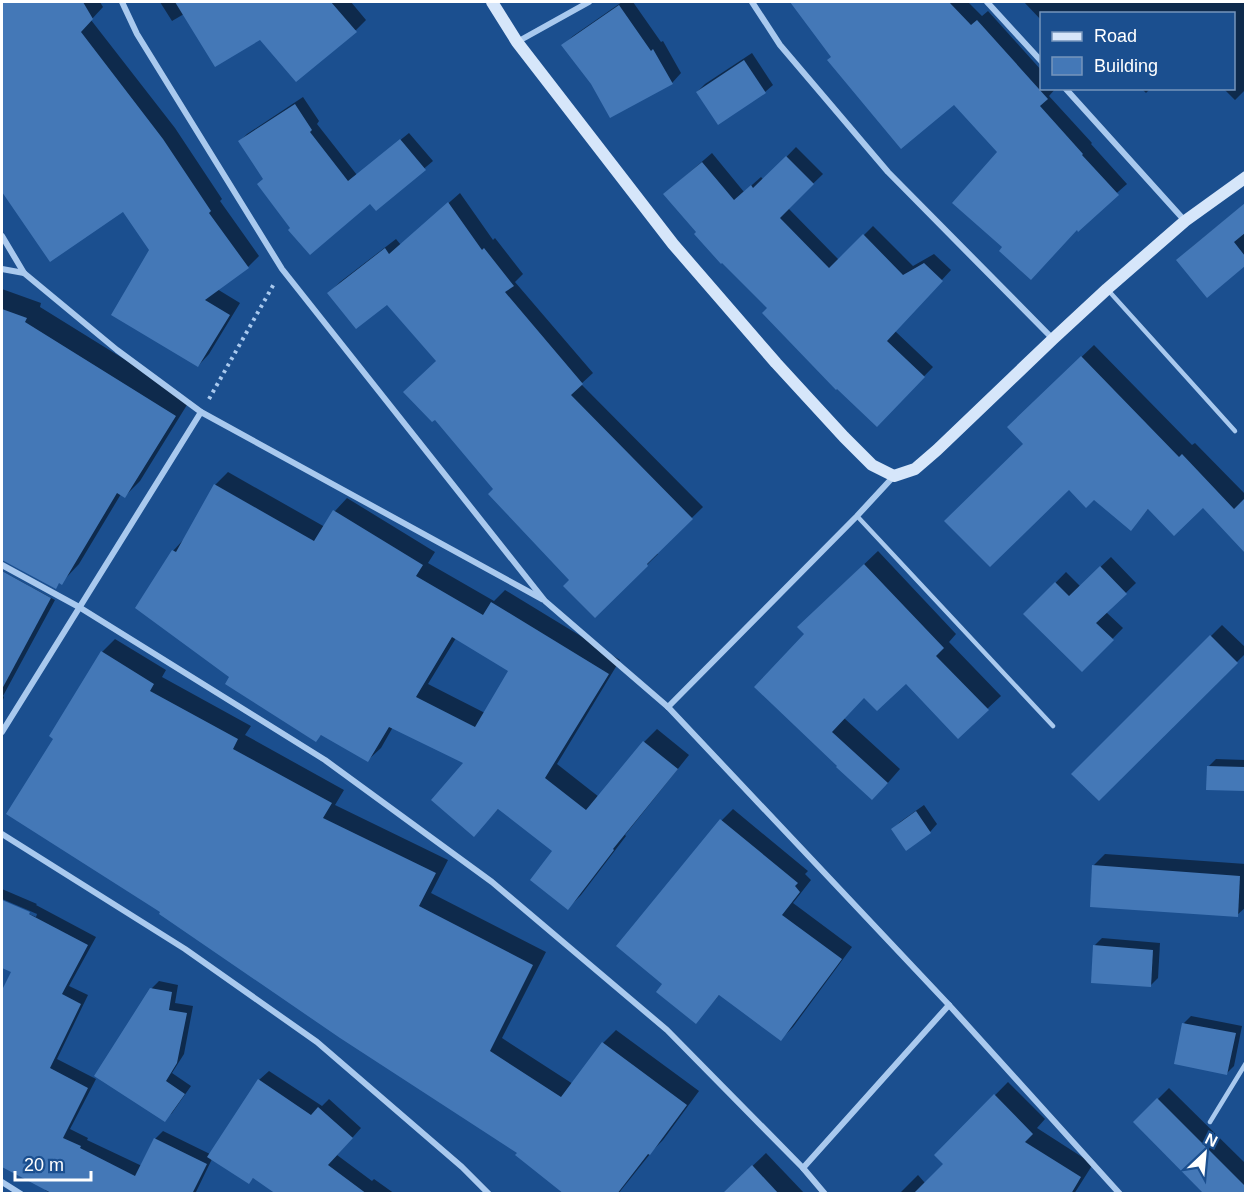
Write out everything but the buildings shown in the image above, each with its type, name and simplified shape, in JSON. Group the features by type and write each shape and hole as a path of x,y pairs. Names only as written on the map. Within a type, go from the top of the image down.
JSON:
{"street":[{"path":"122,2 136,34 282,269 545,601 668,707 949,1005 1120,1194"},
{"path":"492,2 517,42 673,244 844,437 872,465 894,476"},
{"path":"517,42 588,2"},
{"path":"752,2 780,45 888,172 1053,339"},
{"path":"987,2 1040,61"},
{"path":"1067,90 1185,221"},
{"path":"668,707 894,476 915,469 1107,289 1185,221 1245,177"},
{"path":"2,236 24,273 117,350 201,412 545,601"},
{"path":"2,269 24,273"},
{"path":"2,732 201,412"},
{"path":"2,565 79,607 325,760 492,882 667,1030 803,1168 825,1194"},
{"path":"2,834 185,950 317,1042 462,1167 489,1194"},
{"path":"803,1168 949,1005"},
{"path":"2,1182 21,1194"}],"lane":[{"path":"1107,289 1235,431"},
{"path":"857,516 1053,726"},
{"path":"1210,1122 1245,1063"}],"path":[{"path":"201,412 282,269"}]}
